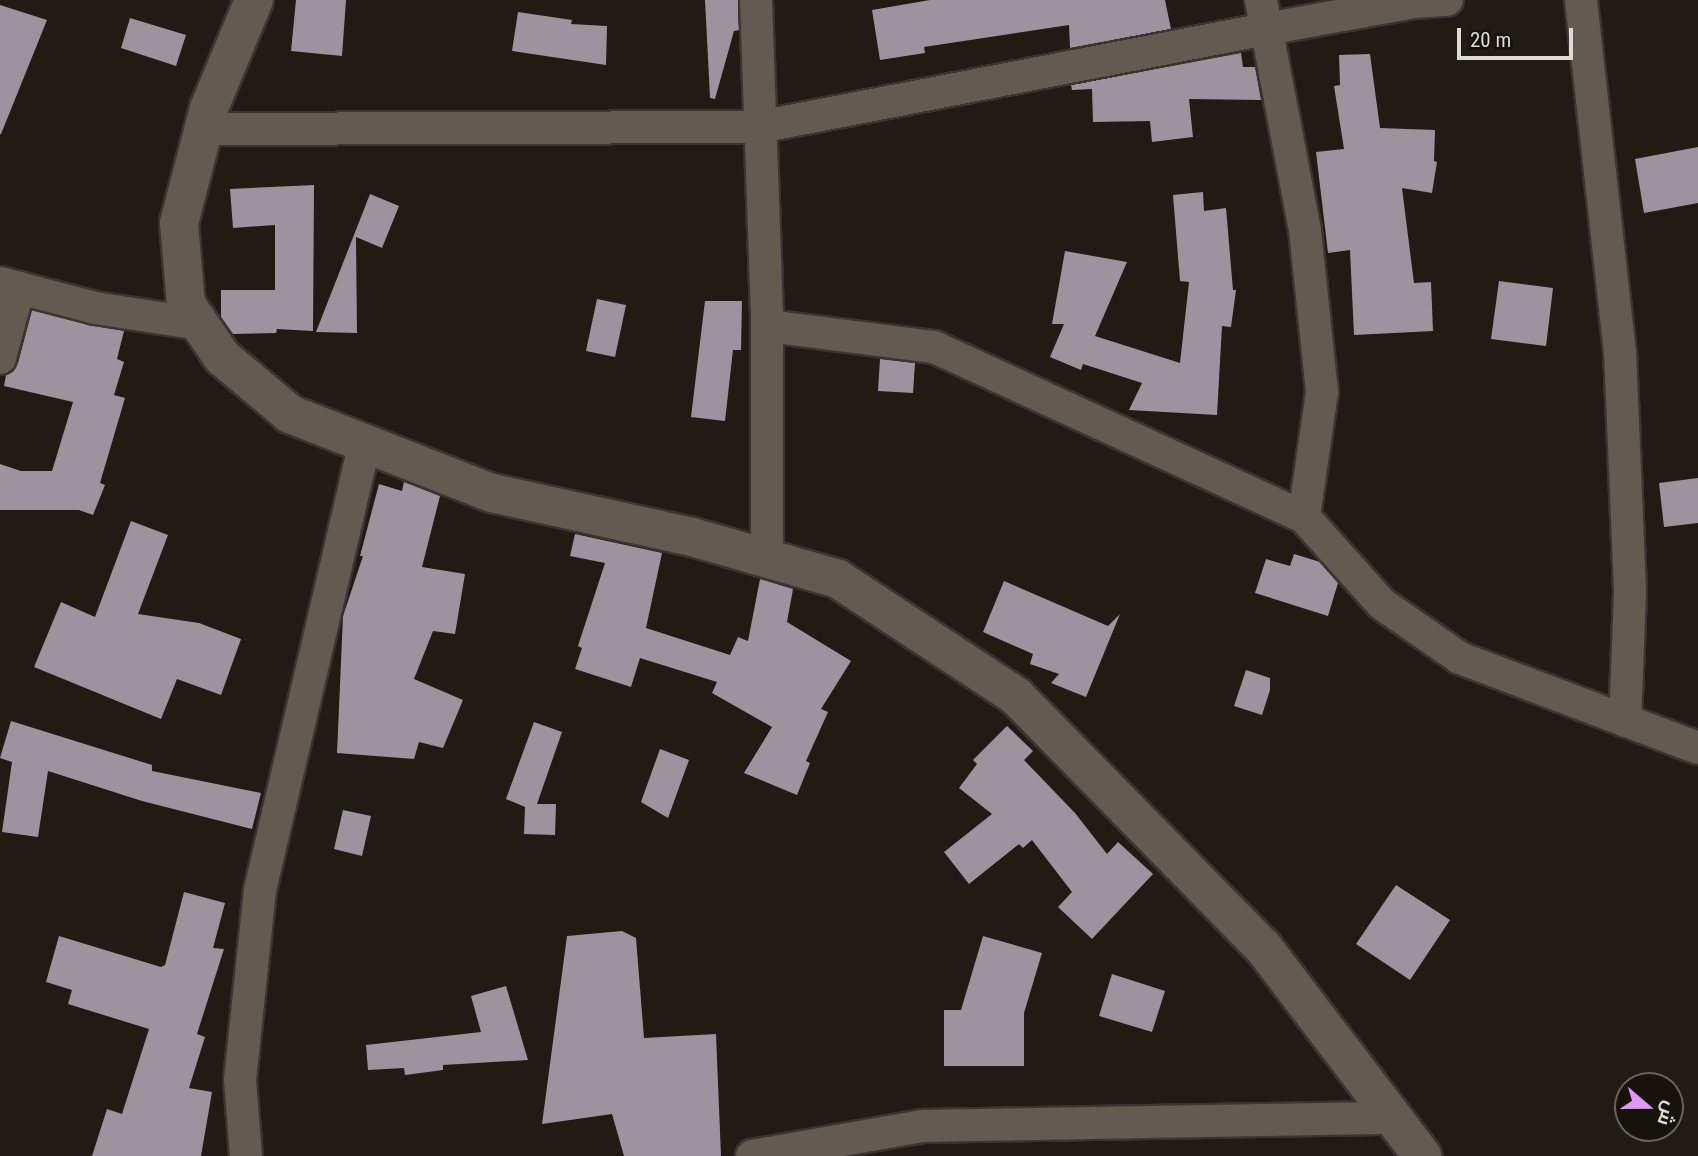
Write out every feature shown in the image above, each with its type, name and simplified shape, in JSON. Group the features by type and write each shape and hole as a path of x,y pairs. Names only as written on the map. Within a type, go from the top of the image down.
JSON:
{"street":[{"path":"254,0 209,108 179,223 186,304 222,357 290,414 492,493 692,537 838,579 1016,696 1263,947 1422,1156"},
{"path":"756,0 766,326 767,558"},
{"path":"204,129 759,127 1264,15 1447,0"},
{"path":"1581,0 1620,351 1630,593 1625,721"},
{"path":"1264,15 1305,230 1322,391 1304,517"},
{"path":"0,358 9,285 95,308 200,324"},
{"path":"766,326 934,347 1304,517 1382,604 1460,658 1698,748"},
{"path":"246,1156 240,1080 260,890 365,444"},
{"path":"752,1156 922,1126 1391,1118"}],"building":[{"path":"296,0 346,0 342,56 291,51"},
{"path":"705,0 738,0 739,30 734,31 715,99 710,98"},
{"path":"930,0 1165,0 1171,29 1070,48 1069,25 924,47 925,53 880,60 872,10"},
{"path":"0,5 47,20 1,134 0,134"},
{"path":"518,12 572,20 571,24 607,26 606,65 512,51"},
{"path":"130,18 186,35 176,66 121,48"},
{"path":"1241,53 1243,67 1255,67 1261,100 1189,99 1193,137 1152,142 1150,121 1093,122 1092,89 1072,90 1071,85"},
{"path":"1370,54 1380,128 1435,130 1434,161 1437,162 1432,193 1402,188 1414,283 1431,282 1433,331 1354,335 1350,250 1328,253 1316,152 1344,149 1334,86 1340,85 1339,55"},
{"path":"1698,147 1698,203 1644,213 1635,159"},
{"path":"314,185 313,331 277,329 276,333 233,334 221,317 221,290 275,290 275,225 233,228 230,189"},
{"path":"1203,192 1204,211 1226,208 1233,290 1236,290 1231,327 1222,326 1217,415 1129,410 1142,383 1083,364 1081,370 1050,357 1064,324 1052,324 1065,251 1127,262 1095,336 1180,363 1189,282 1180,281 1173,195"},
{"path":"370,194 399,206 382,248 356,237 357,333 316,332"},
{"path":"1499,281 1553,288 1546,346 1491,339"},
{"path":"597,299 626,305 615,357 586,351"},
{"path":"705,301 742,301 741,350 733,350 725,421 691,417"},
{"path":"32,310 124,331 117,359 124,362 114,395 125,398 100,483 105,485 93,515 79,510 0,510 0,464 21,471 52,471 73,402 4,386 6,375 18,363"},
{"path":"880,359 915,363 913,393 878,391"},
{"path":"1698,478 1698,523 1664,527 1659,483"},
{"path":"404,482 440,496 422,567 465,574 455,634 433,631 414,679 463,700 443,748 419,742 414,759 337,753 343,616 363,556 360,556 379,484 402,491"},
{"path":"131,521 168,535 138,614 199,623 241,639 221,695 177,679 161,719 34,667 61,602 95,617"},
{"path":"575,534 662,553 646,628 730,655 738,637 748,641 760,579 793,589 787,622 851,661 821,709 828,712 806,761 810,763 797,795 744,773 772,727 712,693 717,682 640,658 631,687 575,669 582,648 578,646 605,563 570,556"},
{"path":"1294,554 1320,562 1338,583 1328,616 1255,593 1266,559 1290,566"},
{"path":"1004,581 1108,626 1120,614 1086,697 1051,683 1059,674 1030,664 1033,654 983,632"},
{"path":"1246,670 1270,678 1270,690 1262,715 1234,706"},
{"path":"11,721 152,765 152,771 261,793 252,829 142,801 48,771 38,837 2,832 12,762 0,758"},
{"path":"534,722 562,732 537,804 556,804 555,835 524,834 525,807 506,799"},
{"path":"1007,726 1033,751 1024,760 1075,813 1107,854 1118,842 1153,874 1092,939 1058,907 1072,892 1032,840 1023,848 1019,844 969,884 944,852 992,814 959,788 977,764 973,760"},
{"path":"660,749 689,760 668,818 641,802"},
{"path":"343,810 371,816 362,856 334,849"},
{"path":"1396,885 1450,920 1410,980 1356,944"},
{"path":"184,892 225,903 213,948 224,949 197,1034 205,1037 189,1088 212,1092 201,1156 92,1156 107,1109 122,1114 149,1029 68,1004 72,990 46,982 59,936 161,967 165,965"},
{"path":"622,931 636,938 644,1038 716,1034 721,1156 624,1156 612,1114 542,1124 567,936"},
{"path":"983,936 1042,953 1024,1013 1024,1066 944,1066 944,1010 961,1010"},
{"path":"1112,974 1165,991 1152,1032 1099,1016"},
{"path":"506,986 528,1060 443,1065 443,1070 405,1075 404,1068 368,1070 366,1045 481,1032 471,996"}]}
